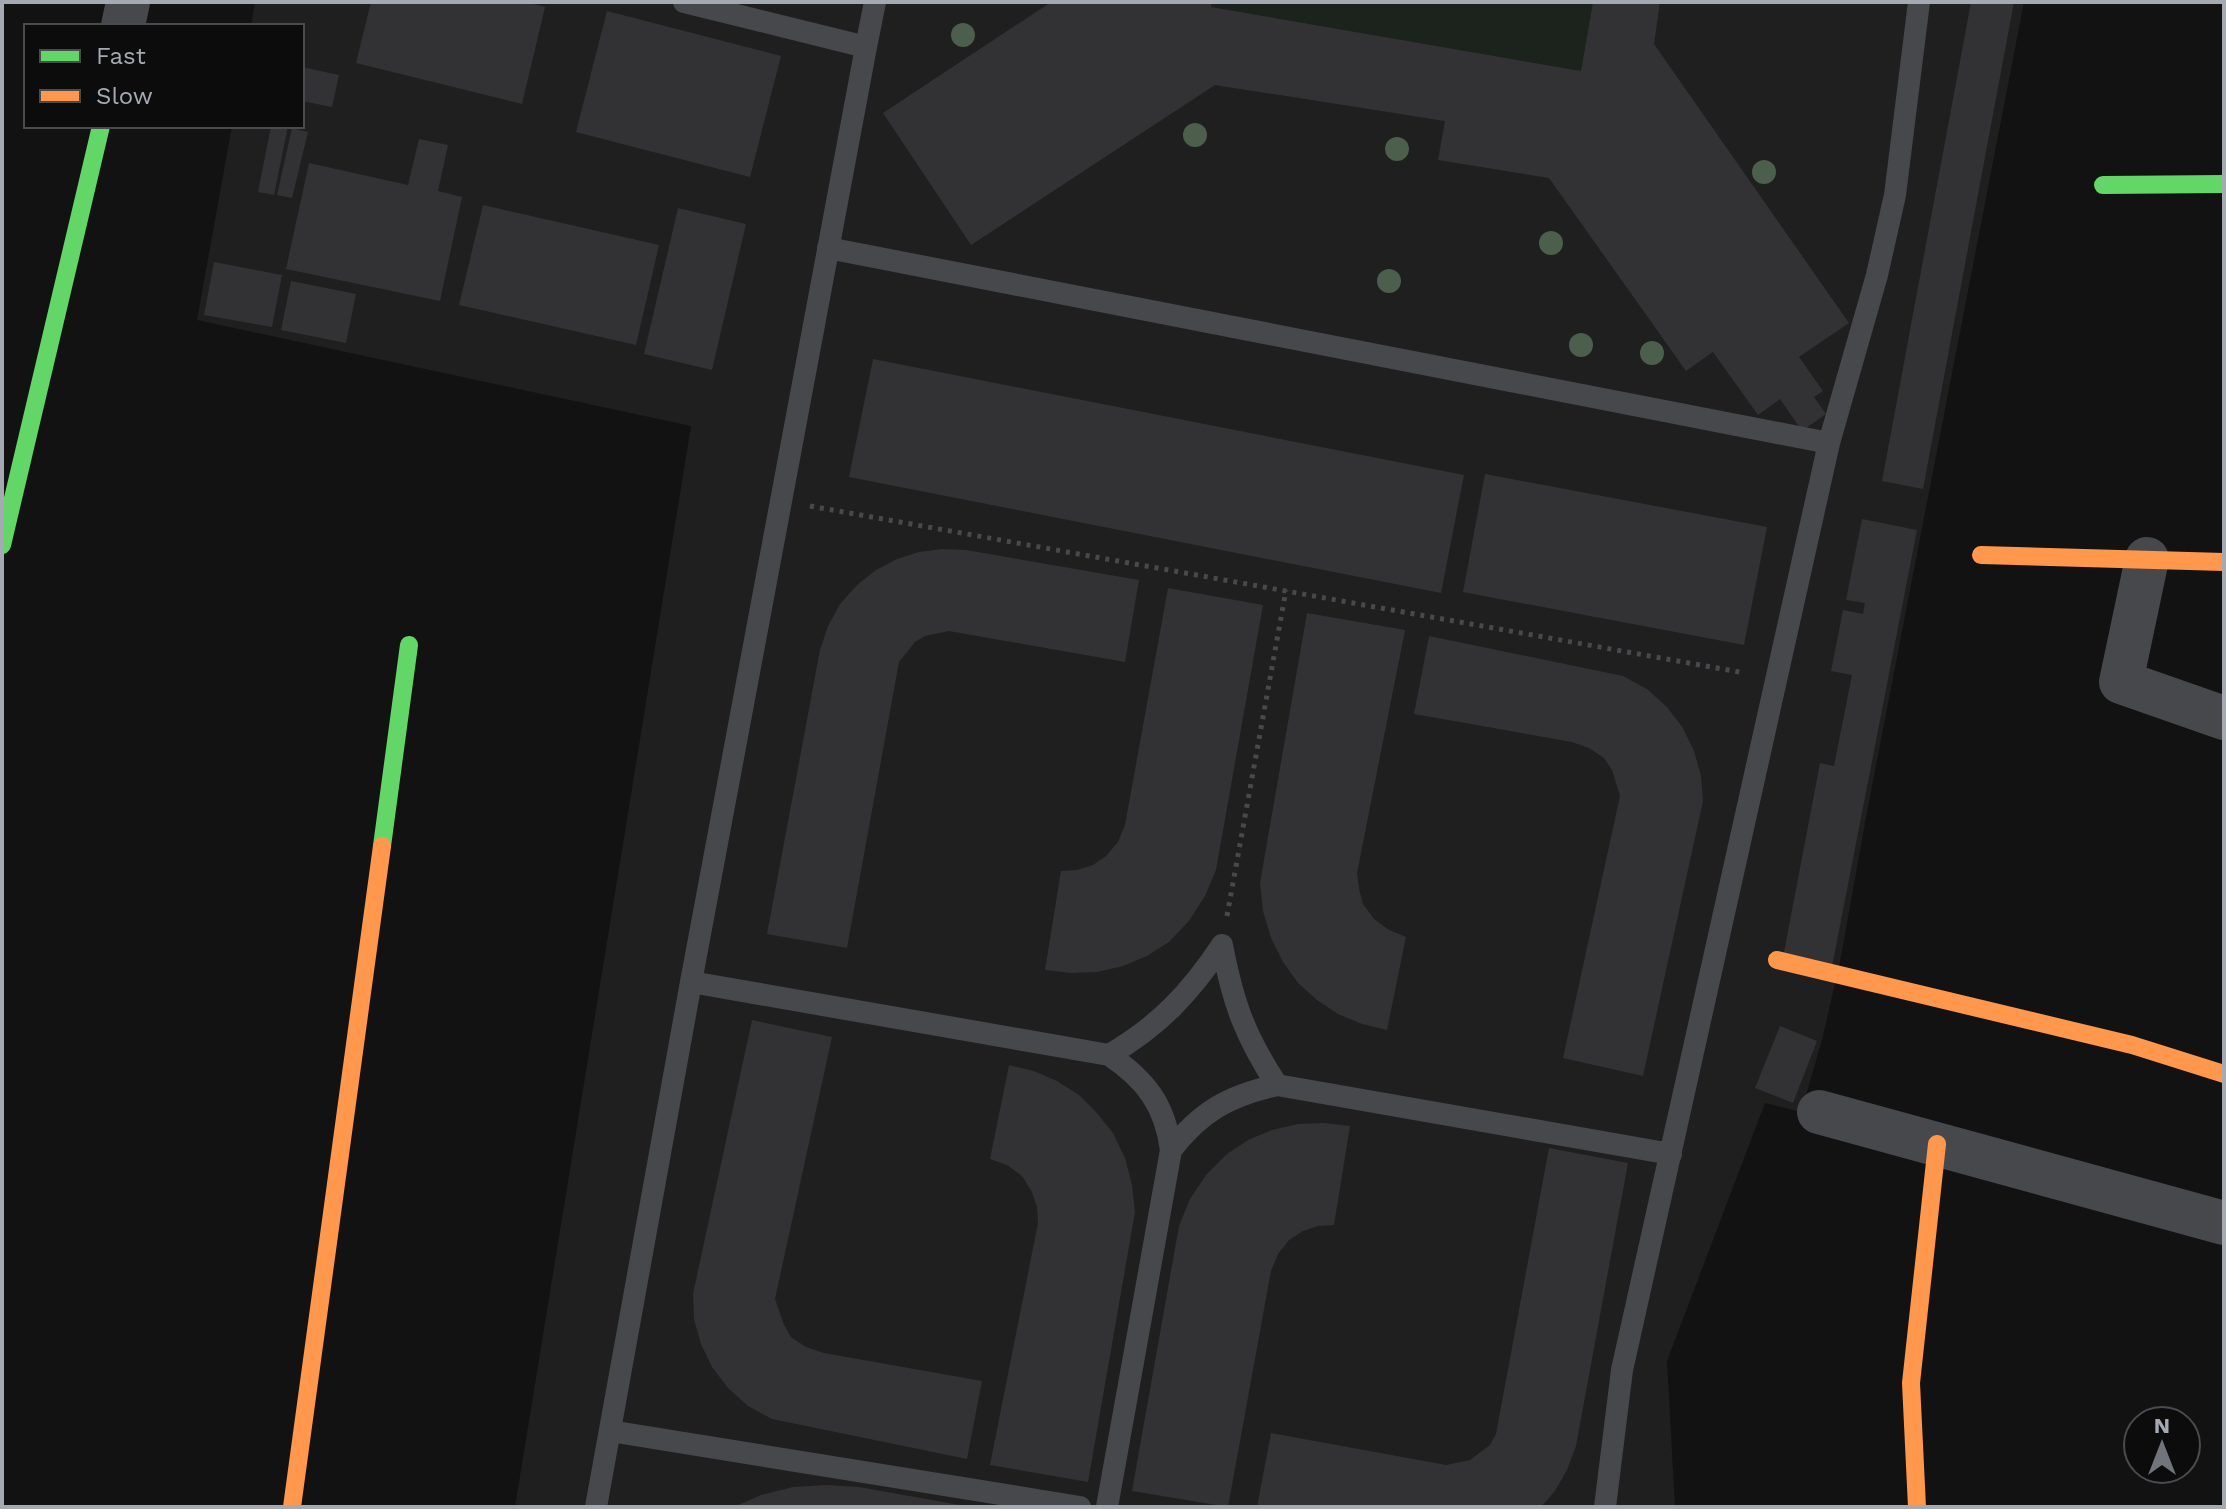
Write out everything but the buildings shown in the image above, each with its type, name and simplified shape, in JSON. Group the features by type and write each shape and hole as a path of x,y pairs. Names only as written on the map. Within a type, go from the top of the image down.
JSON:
{"street":[{"path":"123,24 128,2"},
{"path":"2,545 101,128"},
{"path":"2103,185 2224,184"},
{"path":"1981,555 2224,562"},
{"path":"2147,559 2121,682 2224,718"},
{"path":"292,1507 409,645"},
{"path":"1777,960 2132,1045 2224,1074"},
{"path":"1819,1112 2224,1223"},
{"path":"1917,1507 1911,1383 1937,1144"}],"lane":[{"path":"684,2 866,47"},
{"path":"596,1507 875,2"},
{"path":"1603,1505 1622,1370 1829,443 1877,275 1895,195 1919,2"},
{"path":"828,248 1829,443"},
{"path":"1109,1055 1134,1041 1177,1005 1222,945"},
{"path":"1222,945 1229,983 1241,1020 1257,1054 1277,1085"},
{"path":"691,982 1109,1055 1142,1081 1154,1098 1168,1132 1171,1150 1107,1507"},
{"path":"1171,1150 1184,1132 1219,1104 1247,1092 1277,1085 1671,1154"},
{"path":"610,1431 1080,1507"}],"path":[{"path":"781,501 1777,679"},
{"path":"1222,945 1286,590"}],"shaded area":[{"path":"255,2 2024,2 1840,962 1822,1040 1801,1112 1765,1103 1667,1361 1675,1507 515,1507 691,426 197,320 232,128 304,128 304,24 251,24"},
{"path":"1212,2 1593,2 1581,71 1211,7"}],"traffic: fast":[{"path":"2,545 101,128"},
{"path":"2103,185 2224,184"},
{"path":"382,846 409,645"}],"traffic: slow":[{"path":"1981,555 2224,562"},
{"path":"292,1507 382,846"},
{"path":"1777,960 2132,1045 2224,1074"},
{"path":"1917,1507 1911,1383 1937,1144"}]}
